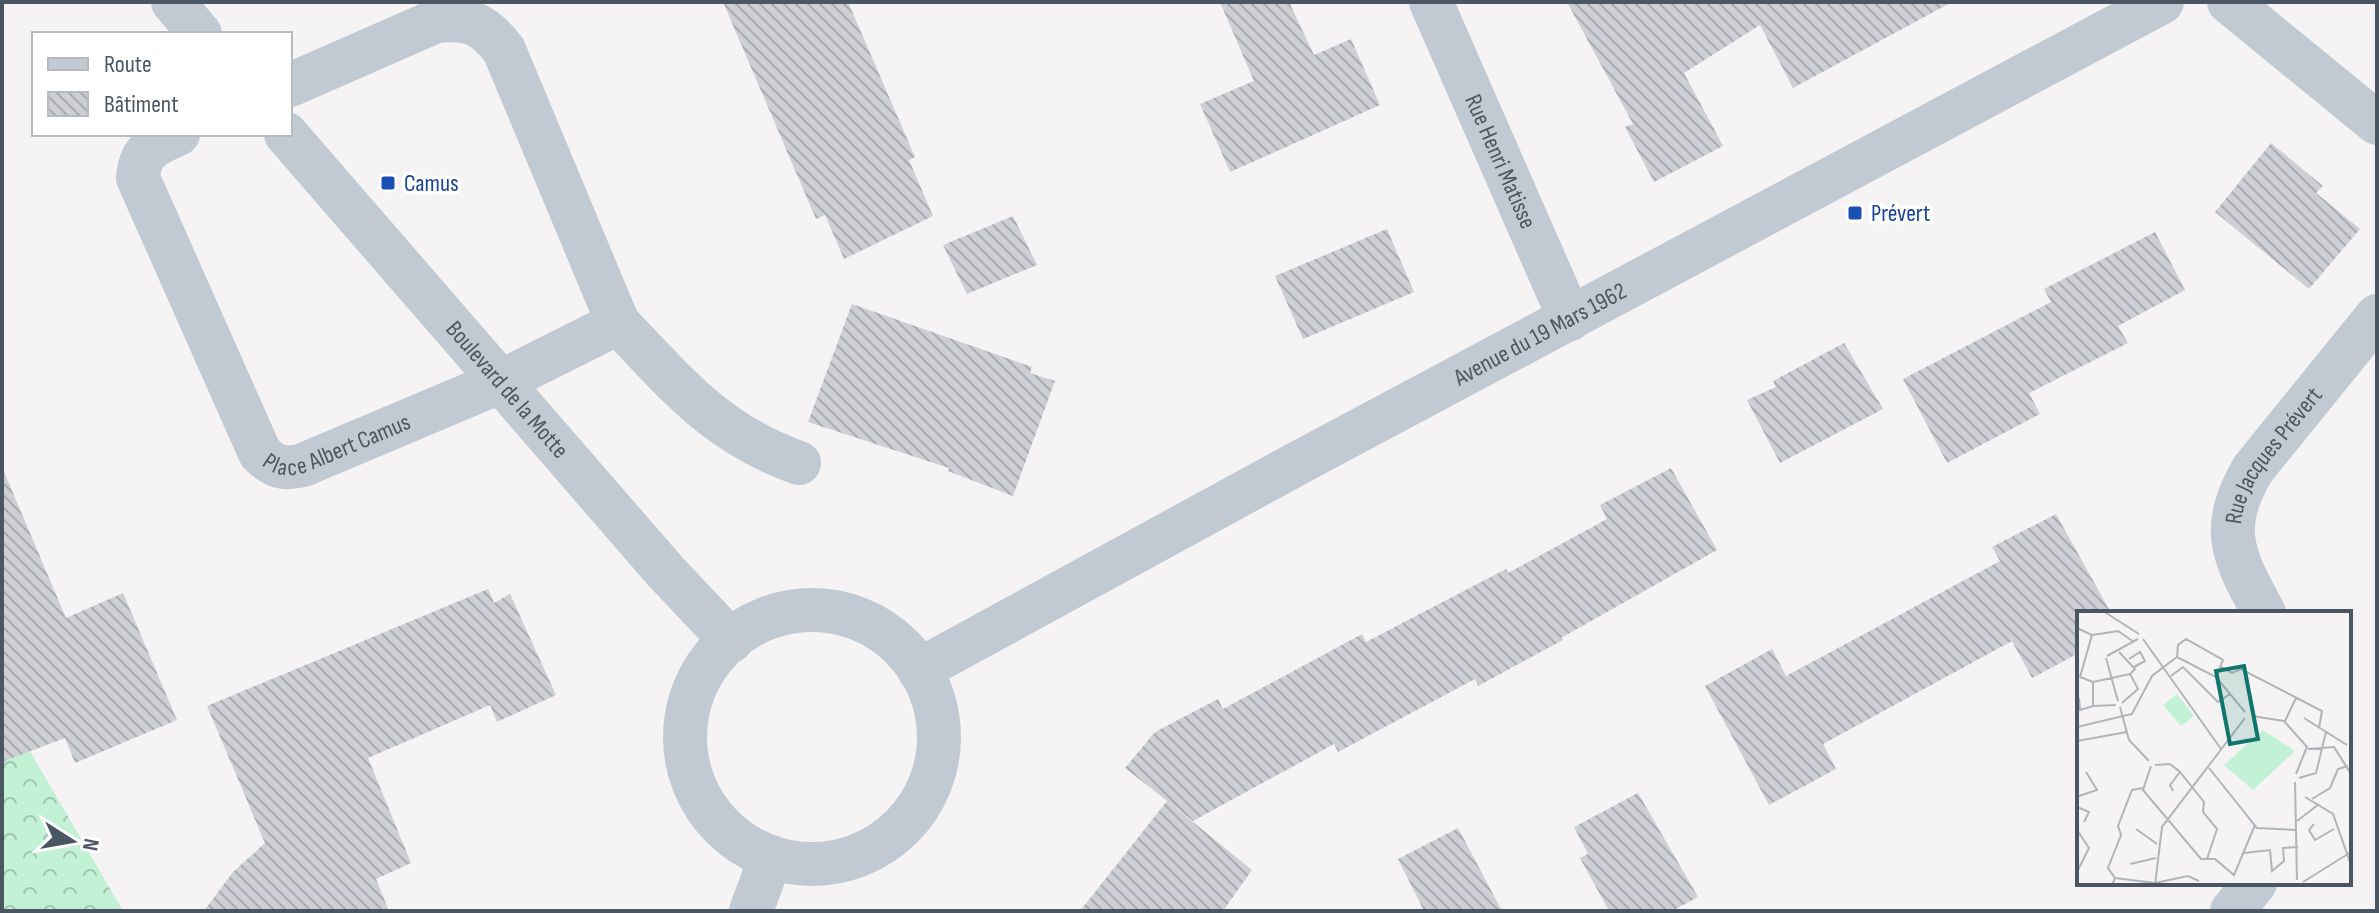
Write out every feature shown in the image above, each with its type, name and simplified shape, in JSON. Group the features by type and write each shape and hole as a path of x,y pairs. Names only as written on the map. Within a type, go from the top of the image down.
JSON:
{"street":[{"path":"173,2 198,32"},
{"name":"Rue Henri Matisse","path":"1431,2 1570,319"},
{"name":"Avenue du 19 Mars 1962","path":"919,670 1300,462 2162,2"},
{"path":"2229,2 2377,123"},
{"path":"292,84 436,21 465,21 490,32 504,50 618,323 694,402 718,422 757,446 799,463"},
{"name":"Place Albert Camus","path":"174,136 146,152 139,164 138,178 260,453 269,463 280,468 303,465 502,381 618,323"},
{"name":"Boulevard de la Motte","path":"288,136 665,571 731,641"},
{"name":"Rue Jacques Prévert","path":"2263,611 2243,576 2233,550 2233,519 2238,494 2253,469 2377,316"},
{"path":"812,610 850,615 886,633 919,670 934,698 940,739 933,781 912,818 880,846 841,862 800,865 762,855 730,835 705,807 690,772 685,734 692,696 709,662 737,634 773,616 812,610"},
{"path":"751,911 771,857"},
{"path":"2232,911 2253,885"}],"green space":[{"path":"2,703 123,911 2,911"}],"building":[{"path":"723,2 848,2 915,157 909,160 933,216 844,259 825,215 816,219"},
{"path":"1220,2 1289,2 1314,55 1351,39 1380,105 1230,172 1200,104 1254,81"},
{"path":"1567,2 1952,2 1793,88 1760,25 1684,73 1723,146 1654,182 1625,127 1633,124"},
{"path":"2271,143 2323,186 2316,193 2360,229 2309,289 2215,212"},
{"path":"1013,216 1037,265 967,294 943,245"},
{"path":"1387,229 1414,292 1303,339 1275,276"},
{"path":"2155,232 2185,290 2118,326 2128,343 2029,393 2040,414 1947,463 1903,379 2051,302 2044,289"},
{"path":"852,304 1032,367 1030,373 1055,381 1013,496 948,471 949,468 808,422"},
{"path":"1844,343 1883,409 1780,463 1747,400 1776,387 1773,381"},
{"path":"2,467 66,618 123,593 177,720 75,763 65,738 2,762"},
{"path":"1671,468 1717,550 1561,638 1563,640 1478,686 1475,679 1338,752 1334,744 1193,821 1125,768 1155,732 1218,699 1223,709 1362,634 1366,642 1506,569 1508,573 1607,519 1600,505"},
{"path":"2056,514 2110,611 2077,611 2077,654 2032,678 2012,641 1823,744 1836,769 1769,805 1705,686 1772,649 1786,676 2000,561 1992,547"},
{"path":"488,589 494,603 510,594 556,695 497,722 490,705 368,758 411,863 376,879 389,911 204,911 233,872 265,843 207,706"},
{"path":"1638,793 1698,897 1672,911 1609,911 1580,858 1588,854 1574,827"},
{"path":"1167,801 1252,870 1223,911 1080,911"},
{"path":"1458,828 1502,911 1424,911 1398,859"}],"place":[{"name":"Camus","path":"388,183"},
{"name":"Prévert","path":"1855,213"}]}
